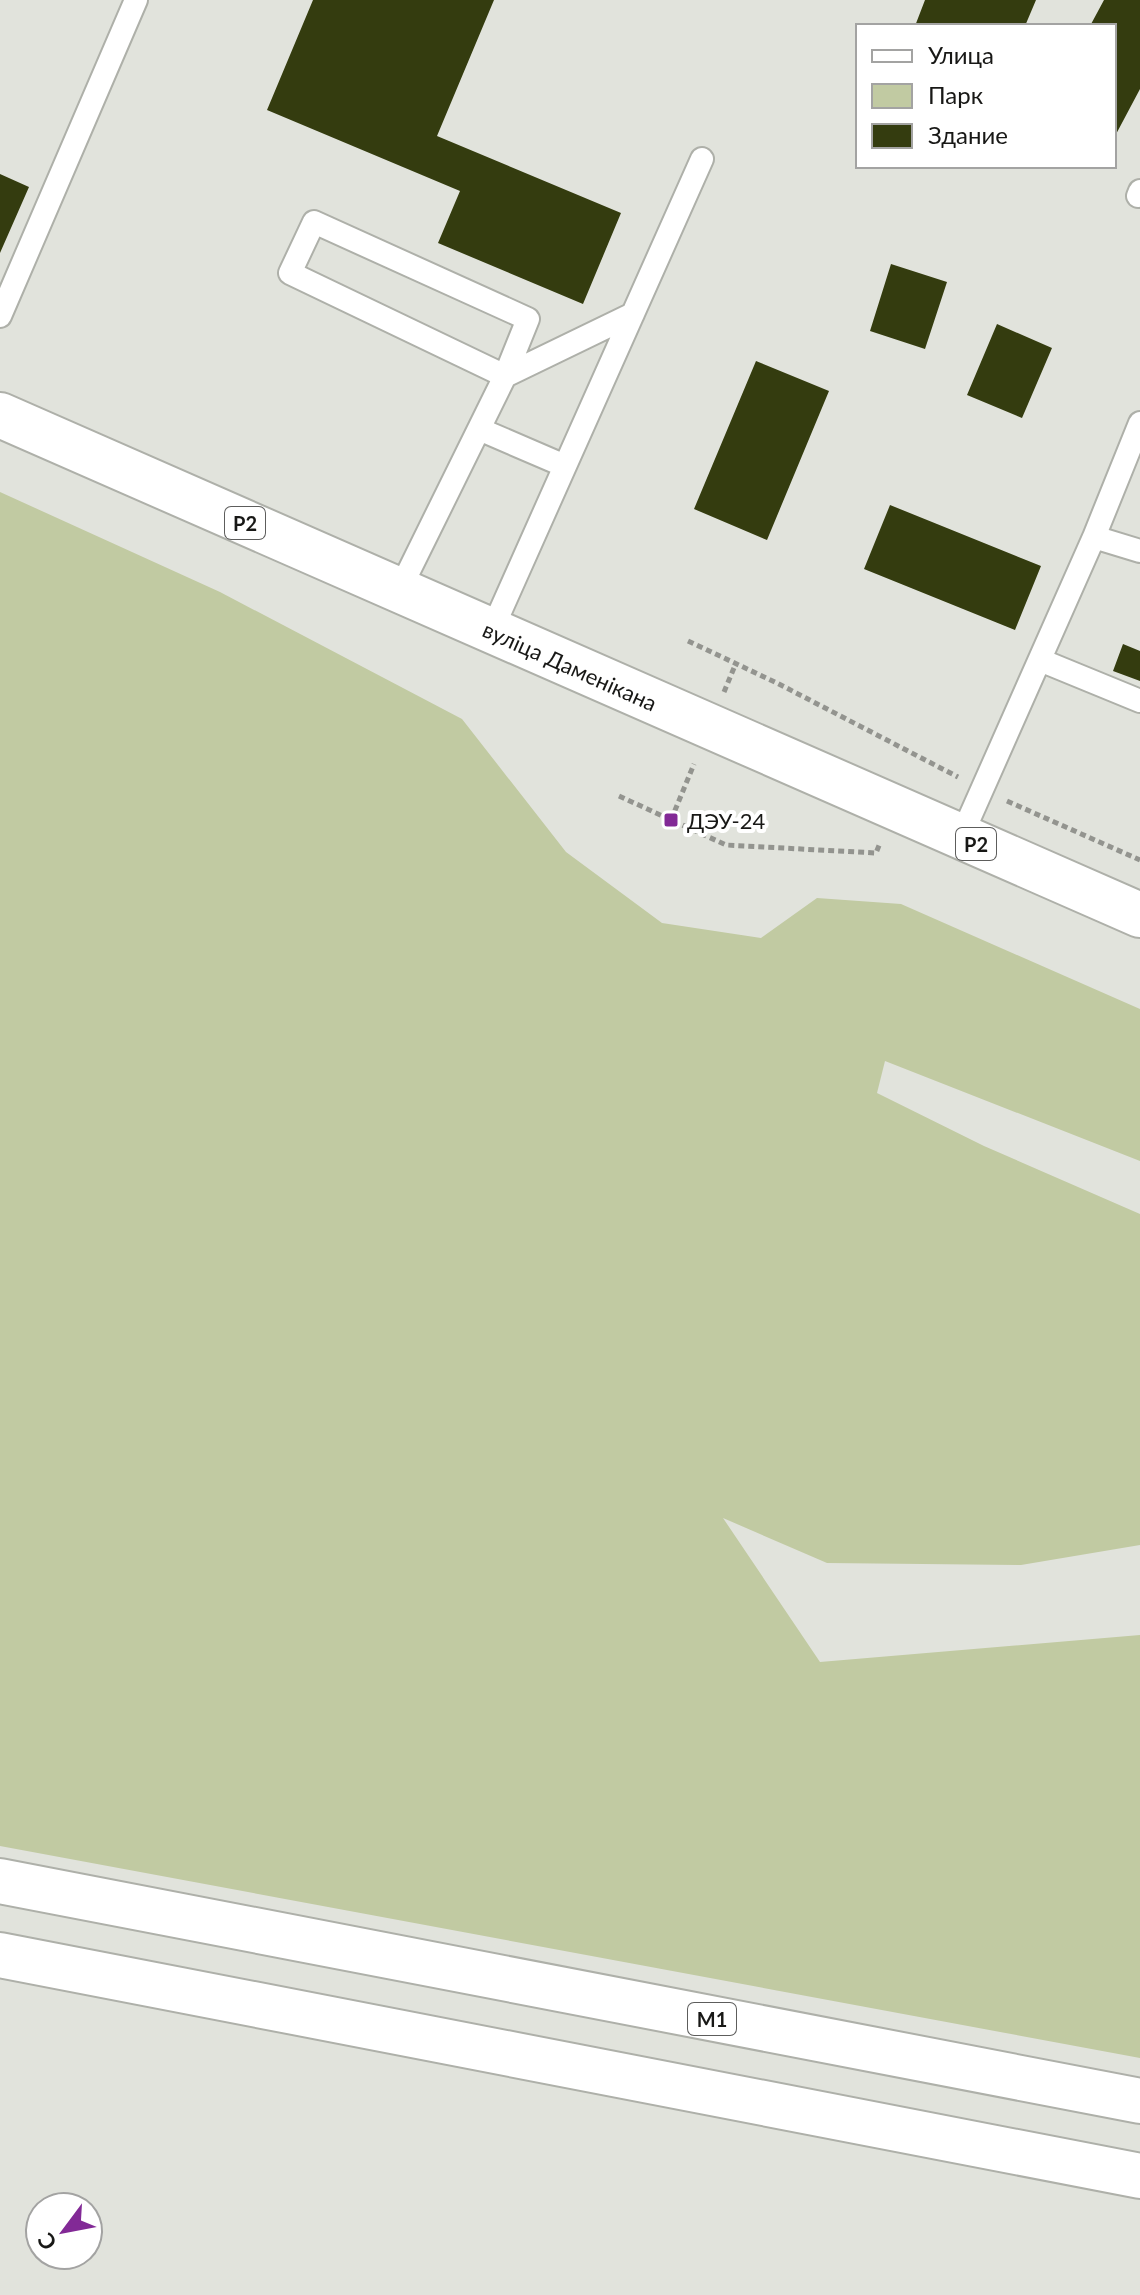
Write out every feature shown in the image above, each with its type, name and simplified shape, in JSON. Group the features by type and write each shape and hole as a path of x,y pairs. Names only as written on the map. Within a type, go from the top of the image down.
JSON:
{"main road":[{"name":"вуліца Даменікана","path":"0,415 1140,915"},
{"name":"М1","path":"0,1881 1140,2101"},
{"path":"0,1955 1140,2176"}],"lane":[{"path":"0,316 136,0"},
{"path":"491,632 702,159"},
{"path":"399,591 505,376 528,319 314,222 290,273 505,376"},
{"path":"505,376 633,314"},
{"path":"961,837 1094,537 1140,423"},
{"path":"479,429 565,466"},
{"path":"1094,537 1140,551"},
{"path":"1040,660 1140,701"}],"path":[{"path":"688,641 777,683"},
{"path":"619,796 726,845 876,853"}],"green space":[{"path":"0,492 220,592 462,719 566,852 662,923 761,938 817,898 901,904 1140,1009 1140,1161 885,1061 877,1093 984,1146 1140,1214 1140,1545 1021,1565 827,1563 723,1518 820,1662 1140,1635 1140,2058 0,1846"}],"building":[{"path":"313,0 494,0 437,136 621,213 583,304 438,243 460,191 267,110"},
{"path":"925,0 1036,0 1026,24 916,24"},
{"path":"1104,0 1140,0 1140,89 1116,134 1116,24 1091,24"},
{"path":"0,174 29,187 0,253"},
{"path":"891,264 947,282 925,349 870,331"},
{"path":"997,324 1052,348 1022,418 967,395"},
{"path":"756,361 829,391 767,540 694,509"},
{"path":"890,505 1041,566 1015,630 864,569"},
{"path":"1123,644 1140,651 1140,681 1113,671"}],"place":[{"name":"ДЭУ-24","path":"671,820"}]}
